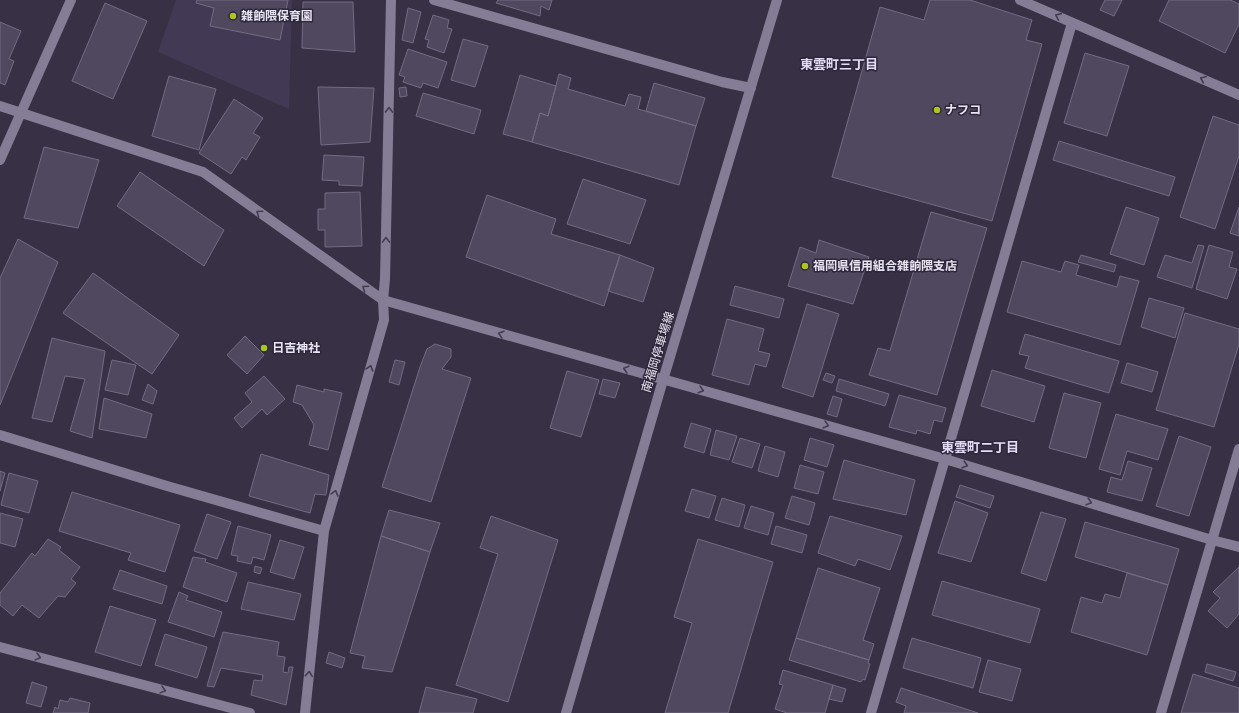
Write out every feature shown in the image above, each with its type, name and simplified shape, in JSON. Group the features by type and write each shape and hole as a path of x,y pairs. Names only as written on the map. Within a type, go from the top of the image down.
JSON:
{"street":[{"path":"0,160 71,0"},
{"path":"305,713 324,531 384,320 383,300 385,279 391,0"},
{"path":"434,0 722,82 751,88"},
{"name":"南福岡停車場線","path":"566,713 663,380 777,0"},
{"path":"1020,0 1239,95"},
{"path":"871,713 1072,23"},
{"path":"0,106 20,114 203,172 383,300 945,459 1239,547"},
{"path":"0,435 167,486 324,531"},
{"path":"1161,713 1239,449"},
{"path":"0,646 250,713"}],"shaded area":[{"path":"176,0 292,0 289,109 158,52"}],"building":[{"path":"197,0 288,0 280,40 210,26 214,8 196,3"},
{"path":"498,0 552,0 549,10 541,6 540,16 496,3"},
{"name":"ナフコ","path":"930,0 970,0 1032,20 1026,40 1042,44 992,221 832,177 880,7 924,20"},
{"path":"1105,0 1122,0 1114,16 1100,10"},
{"path":"1169,0 1230,0 1239,4 1239,24 1225,53 1159,21"},
{"path":"303,2 353,2 355,52 302,48"},
{"path":"105,3 147,21 113,99 72,81"},
{"path":"408,8 421,12 413,43 402,40"},
{"path":"433,15 449,20 447,28 452,29 444,53 427,47 429,40 425,39"},
{"path":"0,22 21,31 9,59 14,61 5,85 0,83"},
{"path":"463,39 488,46 475,87 451,80"},
{"path":"408,49 447,62 438,88 423,83 421,88 403,82 405,77 399,75"},
{"path":"1085,53 1129,66 1107,136 1064,123"},
{"path":"559,74 571,78 568,89 625,106 629,94 641,97 638,109 696,126 679,185 532,142 540,113 548,116"},
{"path":"520,75 556,86 548,116 540,113 532,142 503,134"},
{"path":"169,76 216,89 199,150 152,136"},
{"path":"654,83 705,98 696,126 646,111"},
{"path":"318,87 374,88 370,142 321,145"},
{"path":"406,87 407,96 400,97 399,88"},
{"path":"423,93 481,110 474,134 416,116"},
{"path":"234,99 263,118 253,133 260,137 246,160 242,157 231,174 199,153"},
{"path":"1213,116 1239,125 1239,156 1215,229 1180,217"},
{"path":"1059,141 1175,177 1169,196 1053,160"},
{"path":"44,147 99,160 78,228 24,218"},
{"path":"324,155 364,157 362,186 339,185 339,181 322,180"},
{"path":"140,172 224,230 204,266 117,206"},
{"path":"583,179 646,200 630,244 567,224"},
{"path":"360,192 362,246 325,247 325,230 318,230 318,209 325,209 325,193"},
{"path":"487,195 556,219 551,234 620,255 604,306 466,257"},
{"path":"1126,207 1159,218 1144,265 1110,254"},
{"path":"1239,207 1239,236 1230,233"},
{"path":"931,212 987,228 937,395 869,375 878,348 890,351"},
{"path":"18,239 58,262 0,405 0,278"},
{"path":"819,240 869,257 853,304 788,286 800,247 816,253"},
{"path":"1198,245 1204,246 1192,288 1157,277 1165,255 1192,263"},
{"path":"1209,245 1233,252 1229,267 1237,269 1227,299 1196,289"},
{"path":"620,255 654,268 643,302 608,291"},
{"path":"1081,255 1116,265 1114,272 1078,262"},
{"path":"1022,261 1061,272 1065,261 1079,265 1076,275 1117,287 1120,276 1139,281 1120,345 1007,312"},
{"path":"93,273 179,335 152,374 63,313"},
{"path":"735,286 784,299 779,318 730,305"},
{"path":"1149,298 1184,308 1175,338 1141,327"},
{"path":"807,304 839,314 813,397 782,387"},
{"path":"1185,313 1239,329 1239,344 1214,427 1156,410"},
{"path":"727,319 764,329 758,351 770,354 766,367 755,364 749,385 712,375"},
{"path":"1025,334 1119,361 1109,393 1025,368 1029,356 1019,354"},
{"path":"245,336 264,355 247,374 227,355"},
{"path":"52,338 105,351 92,438 70,431 85,379 65,376 52,422 32,418"},
{"path":"435,344 451,349 451,357 442,369 471,378 431,502 382,487 420,367 427,349"},
{"path":"112,360 136,365 128,395 105,390"},
{"path":"395,360 405,362 399,385 389,382"},
{"path":"1127,363 1158,372 1152,392 1121,383"},
{"path":"992,370 1045,386 1034,422 981,406"},
{"path":"567,371 599,380 581,437 550,428"},
{"path":"826,373 835,376 832,383 823,380"},
{"path":"264,376 285,399 267,415 262,409 242,428 234,418 252,402 245,393"},
{"path":"603,379 620,383 615,398 599,394"},
{"path":"839,379 889,394 885,406 836,391"},
{"path":"148,384 157,391 153,404 142,400"},
{"path":"297,385 324,392 324,389 342,393 328,450 309,445 314,425 302,405 293,402"},
{"path":"1064,393 1101,403 1086,458 1049,448"},
{"path":"899,395 946,408 942,422 934,420 930,434 917,430 916,434 889,427"},
{"path":"833,396 842,399 837,417 827,414"},
{"path":"104,398 152,414 146,438 99,429"},
{"path":"1116,414 1168,429 1158,460 1127,451 1120,475 1099,469"},
{"path":"691,423 711,429 704,453 684,447"},
{"path":"716,430 737,436 729,460 710,455"},
{"path":"1179,436 1211,447 1189,516 1156,506"},
{"path":"740,438 760,444 752,468 732,462"},
{"path":"810,438 834,445 827,467 804,460"},
{"path":"765,446 785,452 778,477 758,471"},
{"path":"261,454 329,475 326,495 315,494 310,513 249,496"},
{"path":"844,460 915,480 906,515 833,499"},
{"path":"1128,461 1152,468 1142,501 1107,492 1111,477 1122,480"},
{"path":"800,465 824,472 818,494 794,488"},
{"path":"0,471 5,473 0,491"},
{"path":"9,473 38,481 29,513 1,505"},
{"path":"960,485 994,496 990,508 956,497"},
{"path":"692,489 716,496 709,518 685,511"},
{"path":"72,492 180,525 165,572 128,560 131,553 59,531"},
{"path":"792,496 815,503 809,525 785,518"},
{"path":"722,498 745,505 739,527 715,520"},
{"path":"955,501 988,513 971,562 938,553"},
{"path":"751,506 774,513 768,535 744,528"},
{"path":"389,510 440,523 430,552 381,536"},
{"path":"1041,512 1066,519 1046,581 1021,573"},
{"path":"0,513 23,519 15,547 0,543"},
{"path":"207,514 231,522 217,559 194,551"},
{"path":"491,516 558,540 508,702 456,685 498,554 480,548"},
{"path":"830,516 902,536 890,570 858,559 855,566 818,553"},
{"path":"1085,522 1179,549 1168,585 1075,557"},
{"path":"238,526 271,535 264,560 253,557 251,564 237,561 238,556 231,555"},
{"path":"776,526 807,535 802,553 771,544"},
{"path":"381,536 430,552 392,672 362,668 365,656 350,653"},
{"path":"48,539 61,547 59,550 80,567 71,579 76,583 65,597 58,596 39,618 22,605 13,616 0,605 0,593 32,553 35,556"},
{"path":"698,539 773,562 728,713 665,713 692,623 674,617"},
{"path":"280,540 304,547 294,579 270,572"},
{"path":"193,557 206,559 205,562 237,573 227,602 183,587"},
{"path":"255,566 262,568 260,574 254,572"},
{"path":"1239,567 1239,614 1227,628 1208,611 1220,598 1213,592"},
{"path":"818,568 880,588 863,640 874,644 869,660 796,638"},
{"path":"120,570 167,586 162,604 113,589"},
{"path":"1127,573 1168,585 1147,655 1071,632 1081,597 1102,603 1105,594 1120,598"},
{"path":"942,581 1040,609 1030,643 932,615"},
{"path":"248,582 301,594 294,620 241,609"},
{"path":"179,592 188,596 186,600 222,612 214,637 168,622"},
{"path":"110,606 156,620 141,666 95,652"},
{"path":"223,632 279,642 277,656 285,657 283,672 288,673 289,667 293,667 286,705 251,695 254,680 262,681 263,675 221,668 214,687 207,686"},
{"path":"165,634 207,647 197,678 155,665"},
{"path":"796,638 869,660 868,663 870,664 865,680 863,679 861,682 789,660"},
{"path":"912,638 981,658 973,688 903,668"},
{"path":"329,652 345,658 342,668 326,663"},
{"path":"988,660 1021,669 1012,701 979,692"},
{"path":"1207,664 1236,672 1233,681 1205,672"},
{"path":"783,670 833,685 825,713 787,713 775,709 783,685 779,684"},
{"path":"1193,674 1239,688 1239,713 1181,713"},
{"path":"32,682 47,687 41,707 26,703"},
{"path":"833,685 846,689 842,702 829,699"},
{"path":"426,687 477,699 473,713 419,713"},
{"path":"901,688 978,713 904,713 906,706 896,702"},
{"path":"70,698 90,703 88,713 53,713 55,707 58,709 60,700 68,702"}],"place":[{"name":"雑餉隈保育園","path":"233,16"},
{"name":"ナフコ","path":"937,110"},
{"name":"福岡県信用組合雑餉隈支店","path":"805,266"},
{"name":"日吉神社","path":"264,348"}],"district":[{"name":"東雲町三丁目","path":"839,64"},
{"name":"東雲町二丁目","path":"980,447"}]}
